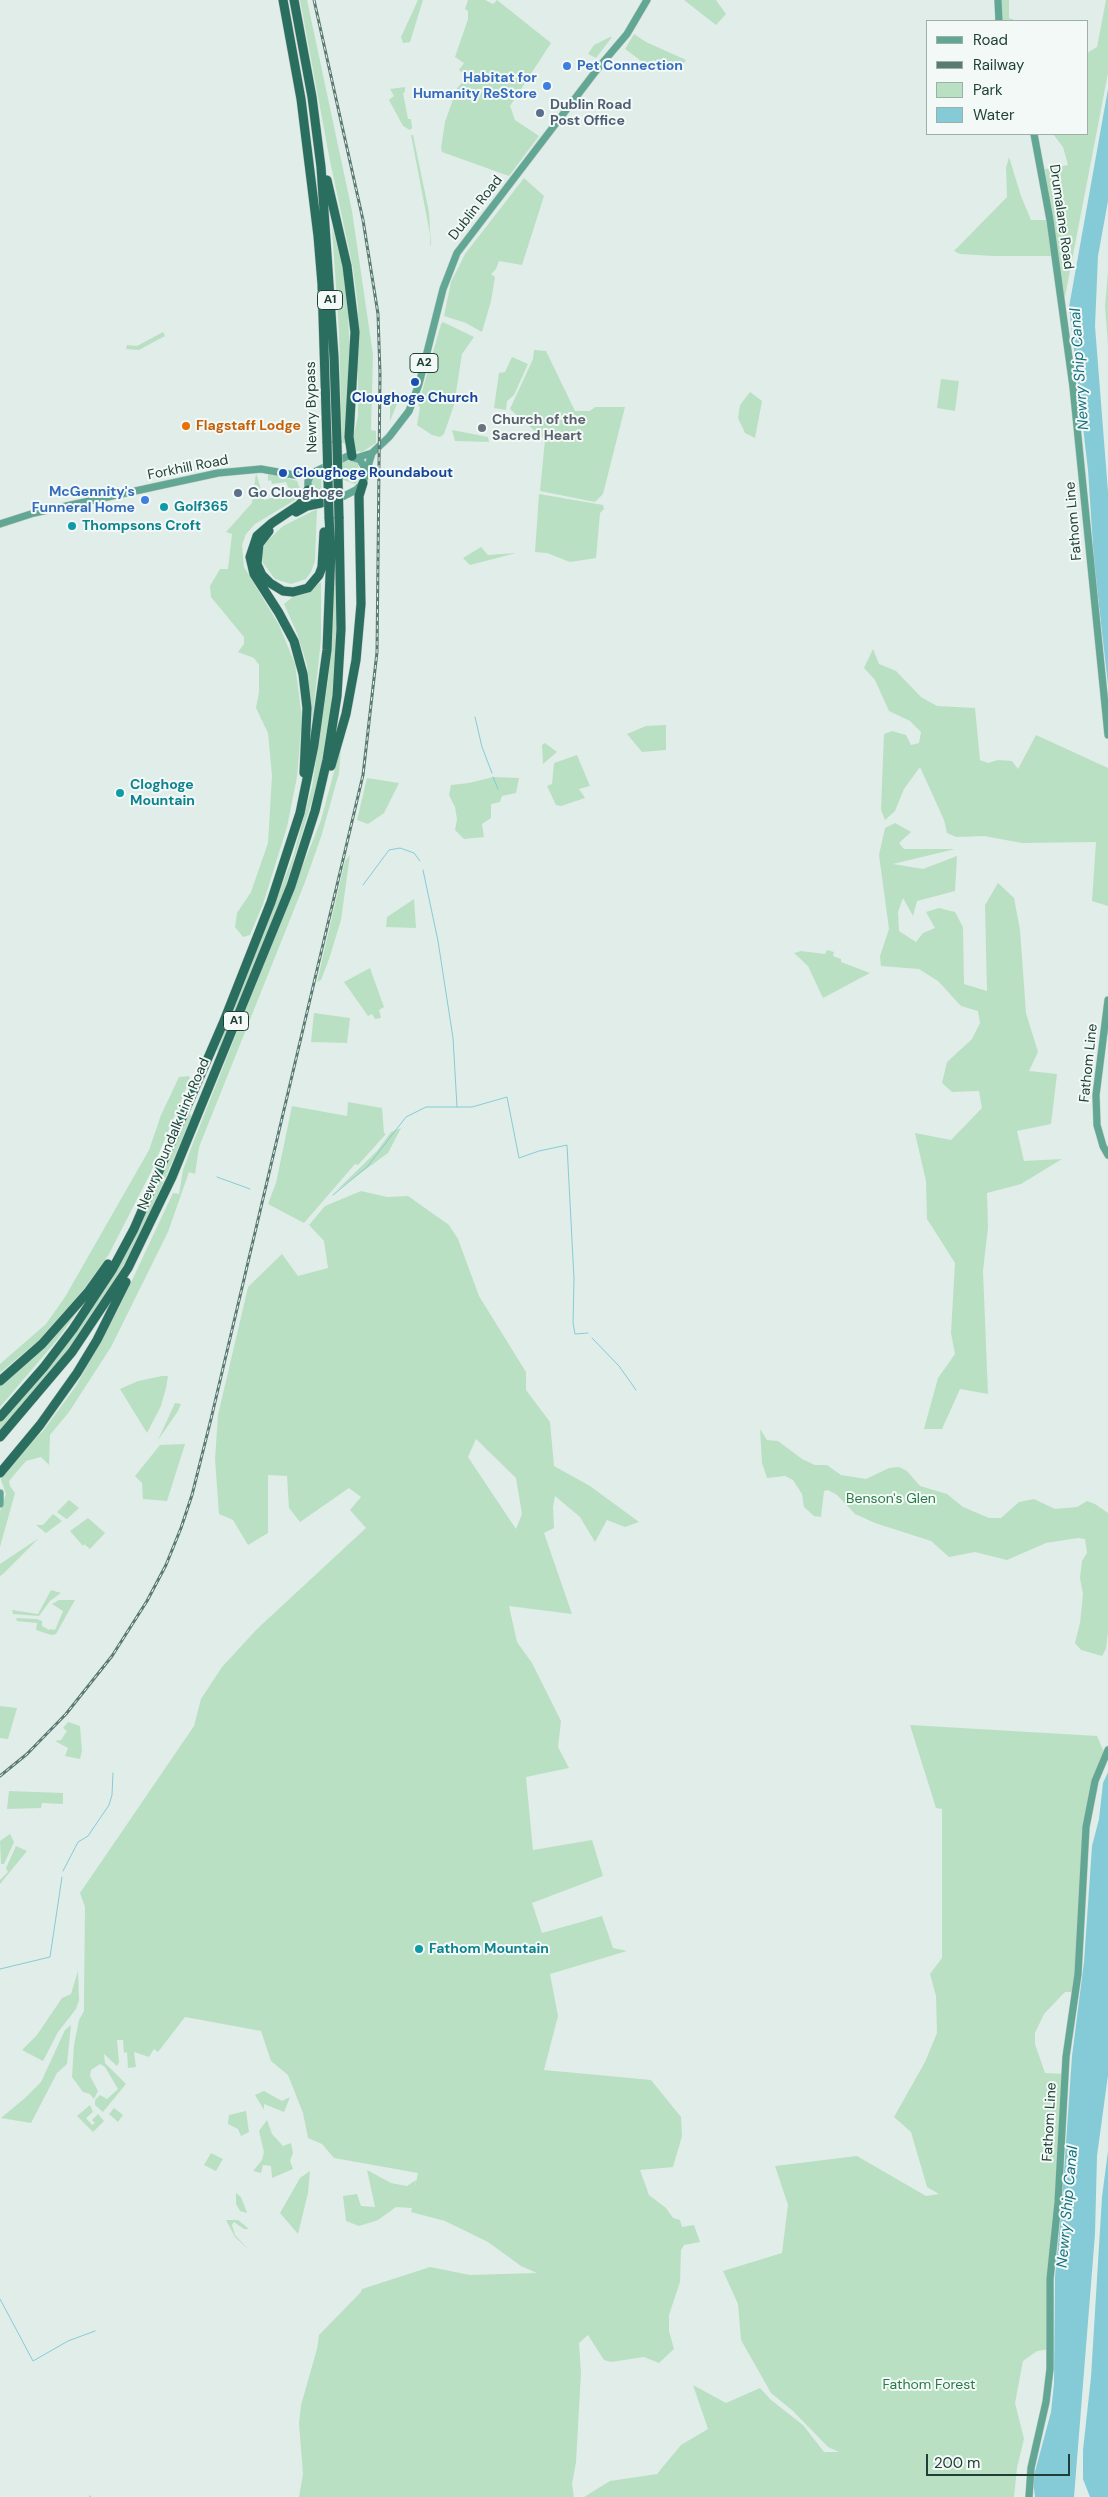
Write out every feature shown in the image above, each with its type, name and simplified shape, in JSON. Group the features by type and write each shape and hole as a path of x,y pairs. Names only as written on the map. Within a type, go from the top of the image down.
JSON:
{"highway":[{"name":"Newry Bypass","path":"283,0 302,98 318,236 322,284 328,471 326,517 330,561 327,650 314,745 300,813"},
{"name":"Newry Bypass","path":"294,0 312,97 327,236 339,516 340,664 333,728 315,811"},
{"path":"320,158 347,266 355,332 349,436 354,457"},
{"path":"315,811 341,731 356,660 361,604 359,496 363,483"},
{"path":"300,813 307,708 303,674 294,641 254,574 250,557 257,536 272,523 299,505 304,500 307,488"},
{"path":"322,503 307,506 290,515 264,536 257,554 257,564 262,575 270,583 283,590 293,592 308,588 316,580 322,566 326,517"},
{"name":"Newry Dundalk Link Road","path":"0,1437 50,1380 92,1326 128,1268 149,1229 276,925 297,869 315,811"},
{"name":"Newry Dundalk Link Road","path":"0,1418 44,1367 73,1329 112,1270 134,1229 170,1150 248,962 271,902 300,813"},
{"path":"0,1381 31,1355 68,1315 103,1273 134,1229"},
{"path":"0,1473 40,1425 82,1365 115,1305 149,1229"}],"main road":[{"name":"Dublin Road","path":"372,453 389,436 409,411 420,379 443,289 457,253 599,67 627,34 647,0"},
{"path":"998,0 999,20"},
{"name":"Drumalane Road","path":"1034,135 1062,304"},
{"name":"Fathom Line","path":"1062,304 1077,420 1108,735"},
{"name":"A2","path":"312,473 343,456 354,457 372,453"},
{"name":"A2","path":"363,483 372,453"},
{"path":"354,457 366,470"},
{"name":"Forkhill Road","path":"0,524 34,513 209,475 261,469 294,474 312,473"},
{"path":"307,488 312,473"},
{"path":"294,474 307,488 313,498 322,503 342,497 363,483"},
{"name":"Fathom Line","path":"1108,1000 1096,1095 1097,1125 1103,1146 1108,1155"},
{"path":"0,1493 0,1504"},
{"name":"Fathom Line","path":"1029,2497 1031,2468 1046,2402 1050,2369 1050,2279 1058,2202 1066,2057 1078,1974 1086,1827 1095,1781 1108,1750"}],"green space":[{"path":"300,0 307,0 352,211 373,355 371,430 376,431 376,443 362,452 355,451 353,438 358,416 358,307 353,268 330,161"},
{"path":"418,0 423,0 410,42 403,43 401,37"},
{"path":"468,0 485,0 493,4 497,0 551,43 510,106 515,120 539,136 509,176 442,152 441,148 445,122 457,88 465,75 459,70 464,63 455,57 468,19 468,11 465,9"},
{"path":"684,0 716,0 726,14 716,25"},
{"path":"1001,0 1009,0 1009,18 1014,20 1003,20"},
{"path":"1106,0 1108,0 1108,73 1064,302 1045,169 1068,165 1063,147 1054,135 1088,135 1088,52 1097,47"},
{"path":"634,34 646,42 686,60 678,72 653,60 648,66 625,49"},
{"path":"612,37 596,58 588,54 594,45"},
{"path":"405,87 405,92 403,93 408,119 411,119 412,128 410,130 403,126 389,100 394,96 390,89"},
{"path":"411,135 413,135 429,212 431,246 430,234"},
{"path":"1009,157 1021,196 1031,220 1046,220 1053,256 993,256 960,254 954,251 1007,197 1006,168"},
{"path":"524,178 544,196 522,265 499,261 496,269 491,274 495,277 491,301 482,332 466,323 444,316 451,282 465,254"},
{"path":"332,227 343,266 348,312 350,363 345,444 342,442 339,331"},
{"path":"1108,271 1108,345 1105,306"},
{"path":"443,322 474,337 462,354 454,405 444,434 440,437 432,435 417,425 420,407 418,406"},
{"path":"163,332 165,336 139,350 126,349 127,345 137,346"},
{"path":"534,350 546,351 575,411 590,411 595,407 625,407 603,494 595,502 540,491 545,440 510,409 533,359"},
{"path":"512,357 528,364 514,395 507,401 506,410 494,408 499,373 505,372"},
{"path":"941,379 959,381 955,411 937,408"},
{"path":"390,391 401,394 390,421"},
{"path":"750,392 762,401 755,438 745,433 738,418 740,405"},
{"path":"452,430 488,437 489,442 455,441"},
{"path":"352,461 358,464 360,478 355,484 341,479 341,462"},
{"path":"256,473 264,500 286,494 285,491 289,489 286,482 272,484 271,480 268,481 268,473 297,481 301,491 300,497 255,524 246,534 242,545 244,567 279,625 295,664 302,718 297,777 287,827 263,904 250,935 243,937 235,927 237,913 251,892 268,843 272,776 268,733 256,708 259,692 259,665 254,658 238,652 244,644 244,637 211,597 210,586 220,569 228,569 232,534 226,532 252,503"},
{"path":"321,473 322,499 311,490 311,482 315,475"},
{"path":"539,494 603,505 604,509 600,513 596,558 570,562 547,553 535,552"},
{"path":"317,509 315,561 311,572 306,579 291,584 275,579 263,563 262,552 266,542 283,526"},
{"path":"335,534 337,631 331,706 319,778 285,888 219,1052 217,1051 293,857 312,787 329,674"},
{"path":"481,547 488,555 516,553 470,565 463,558"},
{"path":"321,582 321,639 312,724 307,665 297,633 284,604 294,596 309,592"},
{"path":"873,649 879,664 896,671 921,697 937,706 975,708 980,760 988,763 998,760 1012,761 1018,769 1036,735 1108,768 1108,906 1092,901 1096,842 1022,843 984,836 956,837 947,833 944,820 920,767 904,789 895,811 885,820 881,810 884,734 892,731 906,735 911,745 919,743 921,732 910,721 889,711 875,680 864,668"},
{"path":"666,725 666,750 642,752 627,734 646,726"},
{"path":"545,743 557,752 543,764 542,745"},
{"path":"341,746 339,773 321,837 305,882 199,1147 195,1174 189,1172 168,1232 111,1347 69,1412 50,1435 49,1465 41,1457 26,1461 9,1481 15,1493 0,1547 0,1511 6,1494 1,1475 12,1460 43,1431 76,1386 119,1308 173,1193 179,1194 183,1170 193,1143 321,820"},
{"path":"577,755 590,786 579,789 585,798 561,806 556,805 547,786 552,784 554,763"},
{"path":"493,777 519,778 516,793 502,796 500,802 491,804 491,818 482,824 484,837 464,839 455,830 457,819 455,807 449,795 451,785"},
{"path":"367,778 399,783 384,813 368,824 357,820"},
{"path":"895,823 911,832 899,843 904,849 955,849 893,864 923,869 957,856 955,891 917,901 913,916 903,898 898,912 899,931 916,942 923,933 935,928 926,912 939,908 955,912 963,927 964,984 987,991 985,905 998,883 1014,898 1020,930 1026,1013 1038,1052 1029,1071 1057,1074 1051,1124 1017,1131 1024,1161 1062,1159 1021,1184 987,1193 988,1227 983,1271 988,1394 960,1389 942,1429 924,1429 938,1378 955,1354 951,1333 955,1263 927,1219 926,1181 915,1133 951,1140 982,1108 979,1091 952,1092 942,1083 947,1062 972,1039 980,1023 978,1011 961,1006 938,981 919,969 881,966 880,956 889,929 879,855 885,828"},
{"path":"350,855 341,920 321,980 317,982 345,861"},
{"path":"414,899 416,928 386,927 387,917"},
{"path":"827,950 834,952 833,956 841,959 841,962 870,973 823,998 808,966 794,953 801,951 825,954"},
{"path":"370,968 384,1007 379,1010 381,1018 375,1019 372,1014 368,1016 344,982"},
{"path":"314,1013 350,1018 347,1043 311,1042"},
{"path":"189,1076 190,1079 151,1172 109,1254 83,1290 39,1340 0,1373 0,1364 46,1324 65,1297 149,1150 161,1115 179,1077"},
{"path":"348,1102 382,1108 384,1133 386,1134 358,1165 355,1164 304,1223 268,1204 276,1183 292,1106 347,1116"},
{"path":"189,1114 192,1116 141,1234 105,1297 76,1341 0,1430 0,1422 57,1358 98,1299 121,1260 151,1201"},
{"path":"401,1128 388,1153 336,1191 377,1151 391,1132"},
{"path":"361,1191 387,1197 408,1196 449,1225 458,1239 479,1296 526,1372 526,1390 550,1422 554,1466 590,1486 639,1522 625,1527 607,1520 595,1542 580,1517 555,1496 553,1507 554,1528 544,1533 572,1614 509,1606 517,1642 532,1663 561,1721 558,1747 569,1768 526,1777 533,1850 592,1840 603,1876 532,1903 542,1933 602,1916 613,1948 627,1951 550,1974 558,2016 544,2070 651,2080 681,2117 682,2136 673,2167 640,2170 649,2195 666,2208 673,2218 680,2220 682,2227 694,2225 700,2242 684,2245 681,2250 680,2282 669,2315 669,2331 674,2349 659,2363 644,2357 611,2362 604,2360 588,2335 579,2343 581,2373 576,2462 572,2484 574,2497 299,2497 303,2474 299,2424 301,2405 317,2349 319,2335 362,2289 430,2267 470,2275 537,2273 521,2266 488,2242 445,2221 411,2212 412,2208 396,2207 378,2220 359,2226 346,2221 343,2196 357,2194 361,2206 375,2207 367,2170 391,2183 407,2186 416,2180 415,2187 418,2173 334,2158 322,2144 308,2138 303,2113 288,2075 271,2061 261,2031 185,2017 158,2052 154,2049 149,2057 134,2052 136,2067 128,2068 127,2052 124,2053 123,2040 117,2040 119,2062 117,2066 104,2054 105,2063 126,2084 103,2112 95,2105 95,2100 100,2095 107,2099 118,2089 105,2067 100,2064 91,2070 90,2076 98,2091 94,2099 90,2094 83,2092 72,2077 74,2045 79,2020 84,2011 85,1907 80,1893 194,1726 201,1699 222,1667 257,1629 366,1528 350,1510 361,1497 349,1488 300,1522 289,1508 287,1476 268,1475 268,1533 248,1545 233,1520 219,1514 215,1459 218,1415 248,1287 282,1254 298,1276 328,1268 324,1241 309,1225 325,1206","holes":["476,1439 516,1478 522,1514 516,1529 468,1457"]},
{"path":"86,1300 57,1340 0,1407 0,1384"},
{"path":"168,1376 166,1388 161,1406 147,1433 120,1389 138,1381"},
{"path":"175,1403 181,1404 158,1440"},
{"name":"Benson's Glen","path":"760,1429 767,1440 778,1441 802,1459 815,1465 827,1465 841,1475 866,1479 889,1468 899,1467 907,1471 920,1486 947,1494 963,1507 989,1518 1001,1518 1019,1502 1034,1499 1055,1509 1077,1507 1087,1501 1095,1504 1108,1513 1108,1632 1106,1649 1102,1656 1081,1650 1075,1643 1080,1623 1083,1594 1080,1578 1082,1561 1087,1553 1085,1539 1078,1538 1046,1543 1007,1560 975,1552 949,1557 931,1541 875,1523 855,1514 837,1495 828,1490 824,1491 821,1517 814,1516 804,1507 802,1494 793,1480 785,1476 767,1478 762,1463"},
{"path":"185,1444 167,1501 143,1499 142,1483 135,1476 160,1445"},
{"path":"69,1500 79,1508 67,1519 57,1512"},
{"path":"53,1514 62,1521 46,1533 36,1525 43,1525"},
{"path":"88,1518 105,1533 90,1549 84,1544 83,1546 70,1531"},
{"path":"39,1538 3,1574 0,1576 0,1564"},
{"path":"51,1590 61,1593 50,1601 39,1616 13,1614 12,1610 38,1614"},
{"path":"59,1600 75,1600 56,1634 51,1635 36,1630 37,1623 17,1621 16,1618 37,1619 42,1621 42,1626 49,1630 55,1630 63,1611 52,1604"},
{"path":"0,1706 17,1708 8,1739 0,1738"},
{"path":"68,1722 80,1726 82,1751 80,1759 65,1756 68,1748 55,1741 61,1740 67,1731 63,1728"},
{"name":"Fathom Forest","path":"910,1725 1097,1736 1104,1752 1090,1803 1076,1992 1065,1992 1044,2014 1035,2033 1035,2044 1045,2073 1064,2074 1050,2279 1051,2349 1037,2351 1023,2361 1015,2403 1024,2439 1017,2468 1014,2497 584,2497 610,2481 657,2474 681,2445 708,2429 693,2385 726,2403 760,2388 771,2400 803,2425 824,2452 839,2452 828,2447 793,2411 771,2393 741,2340 738,2304 723,2271 782,2253 788,2205 775,2166 857,2156 926,2196 939,2194 927,2187 911,2132 894,2117 925,2062 937,2033 936,1996 930,1974 942,1958 942,1809 936,1808"},
{"path":"9,1791 63,1793 63,1804 42,1803 41,1808 7,1809"},
{"path":"10,1834 14,1842 4,1864 1,1864 0,1841"},
{"path":"16,1846 27,1851 0,1884 0,1880 8,1872 6,1868"},
{"path":"78,1971 79,2000 76,2009 58,2032 43,2061 22,2050 37,2035 62,1998 71,1994"},
{"path":"71,2025 67,2064 57,2073 31,2123 1,2118 41,2082 65,2030"},
{"path":"264,2091 282,2101 290,2097 284,2112 264,2104 264,2110 255,2095"},
{"path":"90,2105 93,2112 86,2118 92,2125 95,2123 92,2120 98,2114 104,2121 93,2132 77,2116"},
{"path":"114,2108 123,2115 118,2122 109,2114"},
{"path":"246,2111 249,2132 241,2136 238,2129 228,2124 229,2115"},
{"path":"267,2120 272,2134 283,2146 291,2143 293,2153 290,2161 293,2169 272,2178 271,2166 263,2165 261,2173 253,2171 262,2160 264,2152 259,2131"},
{"path":"211,2153 223,2159 216,2171 204,2165"},
{"path":"310,2171 308,2193 298,2234 280,2213 300,2178"},
{"path":"236,2193 241,2197 247,2213 240,2211 236,2204"},
{"path":"226,2220 238,2220 249,2229 244,2229 234,2222 232,2225 235,2235 249,2250 235,2237"}],"water":[{"name":"Newry Ship Canal","path":"1108,89 1108,201 1098,256 1095,326 1108,492 1108,685 1094,561 1088,470 1069,307"},
{"name":"Newry Ship Canal","path":"1108,1772 1108,2075 1097,2156 1095,2234 1074,2497 1035,2497 1033,2479 1051,2412 1054,2383 1055,2277 1072,2056 1084,1962 1092,1846 1099,1819 1103,1783"},
{"path":"1108,2151 1108,2497 1090,2497 1083,2479 1083,2450 1091,2377 1102,2197"}],"waterway":[{"path":"475,717 482,747 492,773"},
{"path":"493,777 498,789"},
{"path":"363,885 389,850 400,848 414,853 420,861"},
{"path":"423,870 438,941 453,1038 457,1107 472,1107 507,1097 519,1158 539,1151 567,1145 574,1279 573,1323 575,1334 588,1333"},
{"path":"333,1195 367,1167 406,1117 426,1107 457,1107"},
{"path":"217,1177 250,1189"},
{"path":"592,1338 619,1366 636,1390"},
{"path":"63,1871 78,1842 88,1836 109,1805 112,1795 113,1773"},
{"path":"0,1969 50,1957 62,1877"},
{"path":"0,2299 33,2361 68,2341 95,2331"}],"railway":[{"path":"0,1776 27,1754 66,1714 112,1656 147,1601 166,1565 181,1528 192,1495 211,1419 363,775 377,652 380,374 378,314 363,220 314,0"}],"place":[{"name":"Pet Connection","path":"567,66"},
{"name":"Habitat for Humanity ReStore","path":"547,86"},
{"name":"Dublin Road Post Office","path":"540,113"},
{"name":"Cloughoge Church","path":"415,382"},
{"name":"Flagstaff Lodge","path":"186,426"},
{"name":"Church of the Sacred Heart","path":"482,428"},
{"name":"Cloughoge Roundabout","path":"283,473"},
{"name":"Go Cloughoge","path":"238,493"},
{"name":"McGennity's Funneral Home","path":"145,500"},
{"name":"Golf365","path":"164,507"},
{"name":"Thompsons Croft","path":"72,526"},
{"name":"Cloghoge Mountain","path":"120,793"},
{"name":"Fathom Mountain","path":"419,1949"}]}
